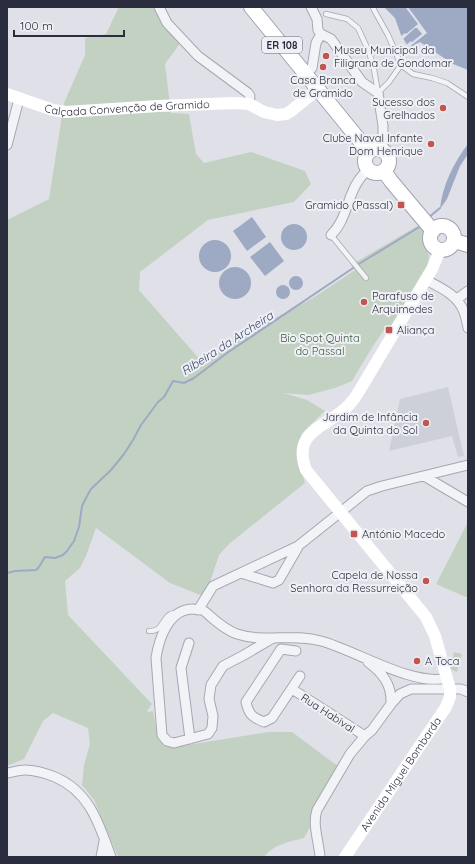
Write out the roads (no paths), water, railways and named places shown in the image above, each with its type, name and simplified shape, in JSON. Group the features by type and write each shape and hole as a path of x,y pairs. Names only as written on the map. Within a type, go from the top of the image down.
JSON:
{"main road":[{"name":"ER 108","path":"251,7 316,86 376,152 387,155 389,159 387,168 384,171"},
{"path":"376,152 365,158 365,163 368,170 376,174 384,171 428,224 430,240 433,246 440,250 450,248 455,240 453,232 449,228 428,224"},
{"path":"455,240 468,245"}],"street":[{"path":"159,7 167,23 198,56 248,93 250,96 249,104"},
{"path":"311,7 317,19 318,30 321,34 332,39 362,82 378,93 383,126 376,152"},
{"path":"312,68 316,43 321,34"},
{"name":"Calçada Convenção de Gramido","path":"13,96 53,110 66,112 158,106 235,103 249,104 254,102 282,108 316,86"},
{"path":"7,145 13,96"},
{"path":"331,235 340,225 354,186 368,170"},
{"path":"440,250 426,280 358,394 348,407 318,427 307,440 304,446 303,462 306,470 426,617 435,636 449,683"},
{"path":"426,280 443,289 457,299 464,313 468,328"},
{"path":"457,299 468,291"},
{"path":"198,610 213,586 298,546 366,491 468,465"},
{"path":"424,476 468,502"},
{"path":"241,573 273,583 279,580 298,546"},
{"path":"273,638 223,666 211,685 209,699 213,716 212,728 208,734 174,743 167,741 162,735 156,658 158,645 163,632 177,613 185,610 202,610 216,622 236,634 260,639 273,638 298,637 321,641 418,677 449,683 468,692"},
{"path":"189,643 181,668 190,739"},
{"name":"Rua Habival","path":"296,651 280,649 246,702 248,712 256,719 264,722 272,718 300,676"},
{"path":"357,655 375,667 384,678 392,694 391,704"},
{"path":"320,857 320,845 314,818 317,810 350,754 377,724 400,694 411,689 449,683"},
{"name":"Avenida Miguel Bombarda","path":"345,857 446,707 450,697 449,683"},
{"name":"Rua Habival","path":"292,689 365,736"},
{"path":"7,773 25,770 43,772 61,780 76,790 88,804 97,821 111,857"},
{"path":"101,857 104,839"}],"lane":[{"path":"374,7 373,8 388,35 401,65 413,74 447,83 468,97"},
{"path":"326,14 347,19 358,28 373,64 378,93"},
{"path":"378,93 389,82 401,65"},
{"path":"331,235 366,278"},
{"path":"149,630 155,631 168,616 177,613"}],"water":[{"path":"384,7 468,7 468,70 453,64 420,42 409,48 401,35 395,18"},
{"path":"468,144 468,154 460,166 447,199 440,209 446,183 458,159"},
{"path":"252,217 266,237 247,251 233,231"},
{"path":"294,224 303,228 307,237 303,246 294,250 285,246 281,237 285,228"},
{"path":"215,240 224,243 228,247 231,256 228,265 224,269 215,272 206,269 202,265 199,256 202,247 206,243"},
{"path":"270,242 284,261 265,276 250,257"},
{"path":"235,267 244,270 248,274 251,283 248,292 244,296 235,299 226,296 222,292 219,283 222,274 226,270"},
{"path":"296,276 301,278 303,283 301,288 296,290 291,288 289,283 291,278"},
{"path":"283,285 288,287 290,292 288,297 283,299 278,297 276,292 278,287"}],"waterway":[{"name":"Ribeira da Archeira","path":"428,218 440,208"},
{"name":"Ribeira da Archeira","path":"7,573 36,570 45,557 55,558 63,555 67,551 74,541 79,527 82,506 91,489 111,470 124,454 141,425 158,402 164,397 173,381 184,383 194,378 227,353 362,262 421,226"}],"place":[{"name":"Museu Municipal da Filigrana de Gondomar","path":"326,56"},
{"name":"Casa Branca de Gramido","path":"323,67"},
{"name":"Sucesso dos Grelhados","path":"443,108"},
{"name":"Clube Naval Infante Dom Henrique","path":"431,144"},
{"name":"Gramido (Passal)","path":"401,205"},
{"name":"Parafuso de Arquimedes","path":"364,302"},
{"name":"Aliança","path":"389,330"},
{"name":"Jardim de Infância da Quinta do Sol","path":"426,423"},
{"name":"António Macedo","path":"354,534"},
{"name":"Capela de Nossa Senhora da Ressurreição","path":"426,581"},
{"name":"A Toca","path":"417,661"}],"park label":[{"name":"Bio Spot Quinta do Passal","path":"320,344"}]}
